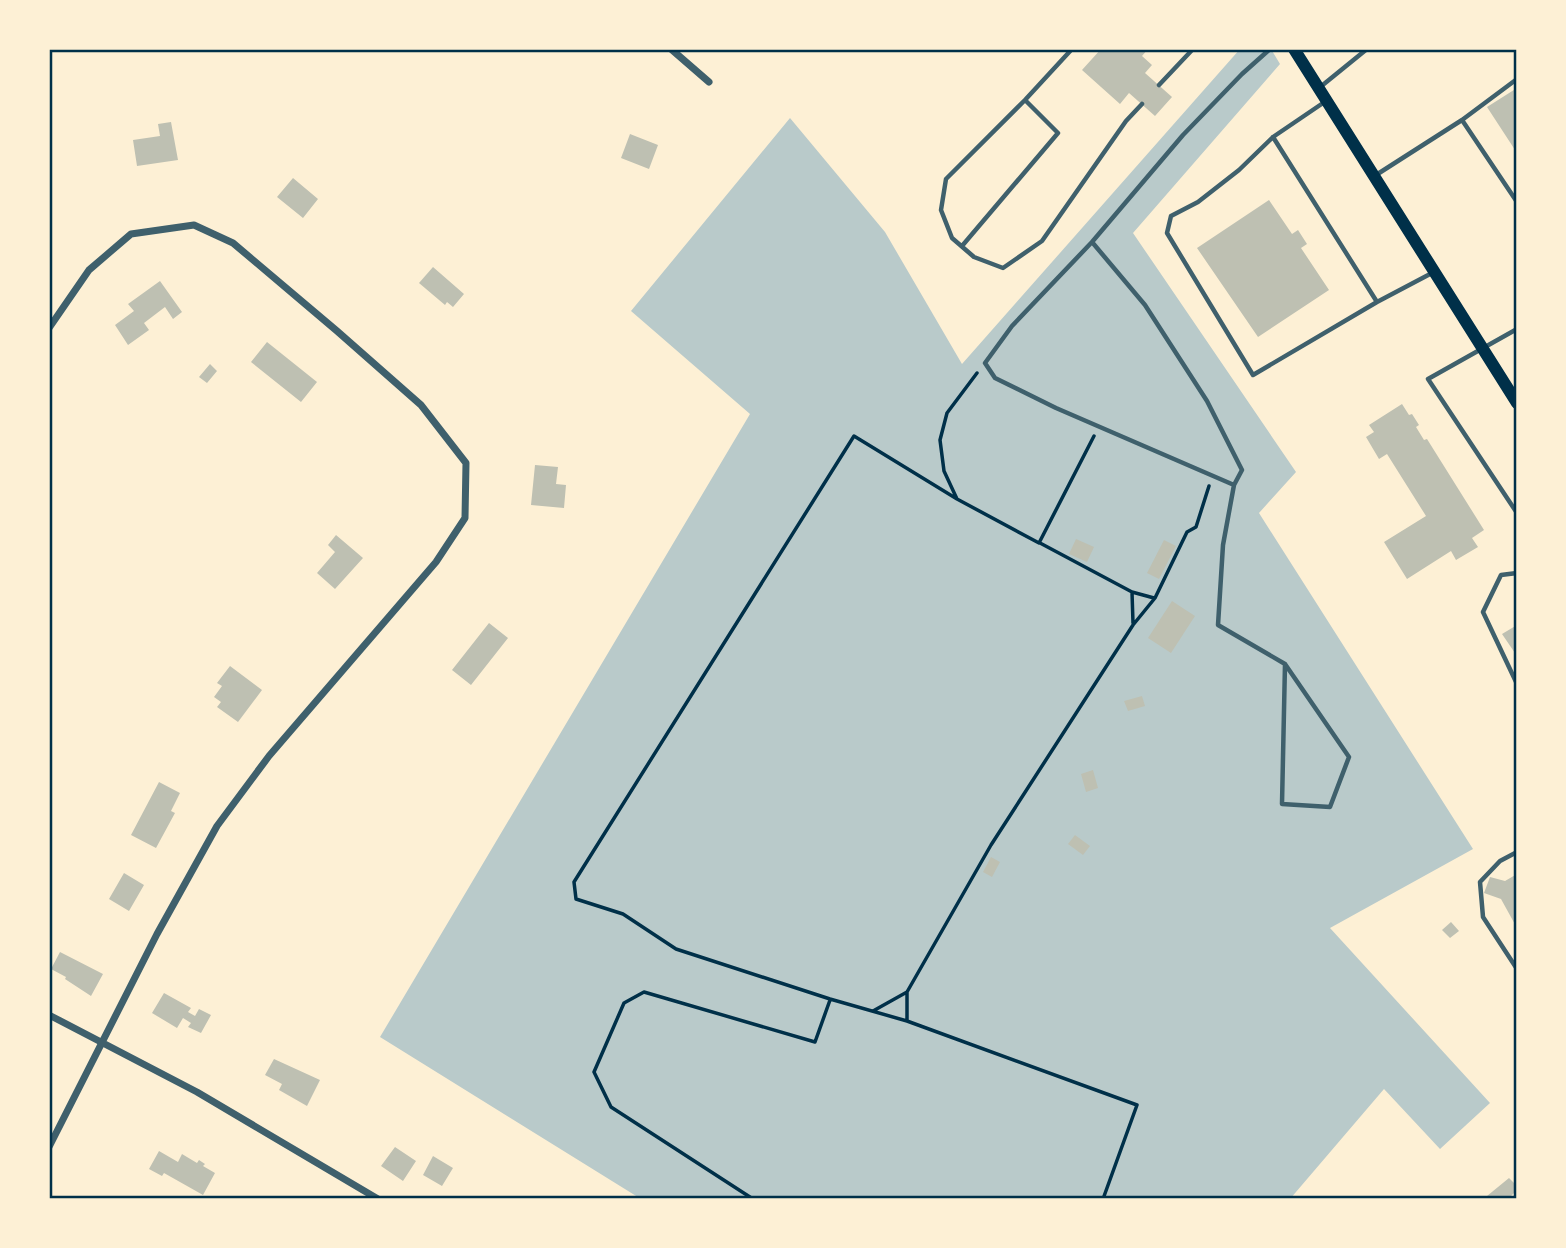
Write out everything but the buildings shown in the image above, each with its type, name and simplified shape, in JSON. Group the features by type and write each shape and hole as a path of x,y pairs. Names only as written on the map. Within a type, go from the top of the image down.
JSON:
{"main road":[{"path":"1294,49 1517,403"}],"street":[{"path":"671,49 709,82"},
{"path":"49,328 89,270 131,233 194,225 233,243 421,405 466,463 465,519 436,562 269,756 217,826 157,934 49,1147"},
{"path":"49,1016 197,1091 379,1199"}],"lane":[{"path":"1072,49 946,180 941,210 952,237 974,257 1003,268 1042,241 1126,121 1142,104"},
{"path":"1159,85 1193,49"},
{"path":"1234,485 995,378 985,363 1012,326 1093,242 1184,135 1242,74 1270,49"},
{"path":"1319,88 1367,49"},
{"path":"1374,176 1462,120 1517,79"},
{"path":"962,246 1058,133 1025,100"},
{"path":"1326,100 1273,137 1239,170 1198,202 1171,216 1167,233 1254,375 1377,302 1434,272"},
{"path":"1462,120 1517,202"},
{"path":"1273,137 1377,302"},
{"path":"1093,242 1145,304 1207,401 1242,470 1234,485 1223,545 1218,625 1285,664 1349,757 1329,807 1283,804 1285,664"},
{"path":"1517,329 1428,379 1517,513"},
{"path":"1517,573 1501,575 1483,612 1517,684"},
{"path":"1517,852 1500,861 1480,882 1483,917 1517,969"}],"path":[{"path":"957,499 944,471 940,440 947,413 985,363"},
{"path":"1039,542 1099,426"},
{"path":"1103,1199 1137,1105 907,1021 676,949 623,914 576,899 574,882 854,436 957,499 1132,592 1155,598"},
{"path":"907,1021 907,992 991,845 1133,625 1155,598 1187,532 1196,527 1212,476"},
{"path":"1132,592 1133,625"},
{"path":"753,1199 611,1107 594,1072 624,1003 644,992 815,1042 830,999"},
{"path":"873,1011 907,992"}],"shaded area":[{"path":"1240,49 1271,49 1280,64 1133,233 1296,472 1259,513 1473,849 1330,928 1490,1103 1440,1149 1384,1089 1290,1199 641,1199 380,1037 750,414 631,311 790,118 885,232 962,364"}]}
